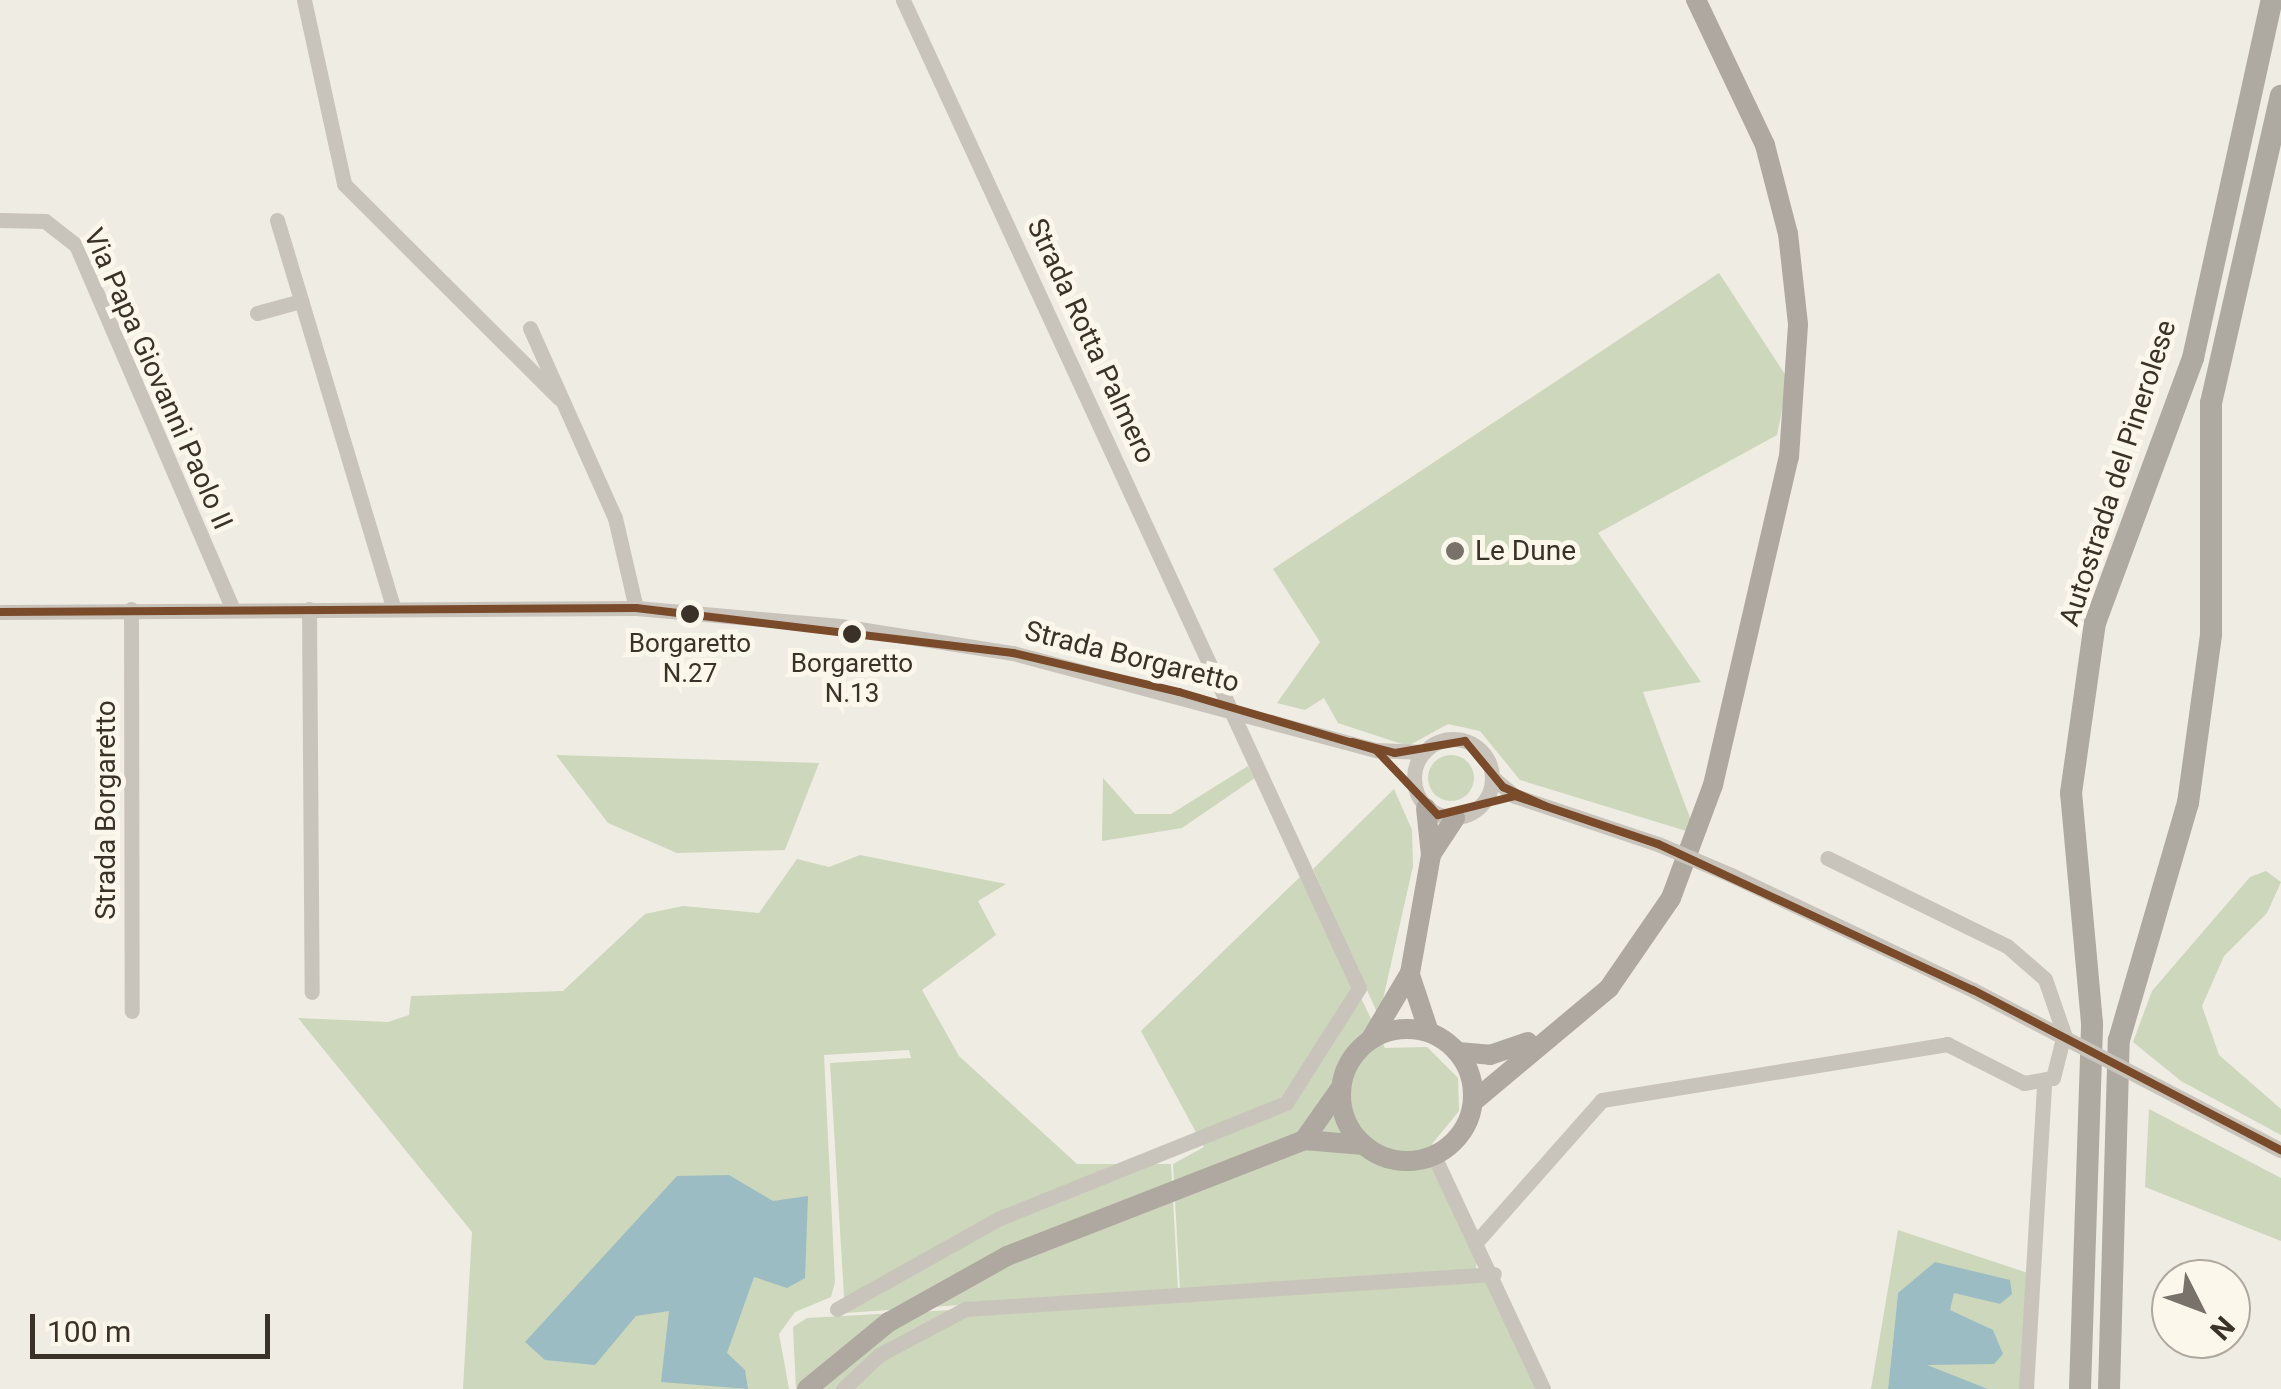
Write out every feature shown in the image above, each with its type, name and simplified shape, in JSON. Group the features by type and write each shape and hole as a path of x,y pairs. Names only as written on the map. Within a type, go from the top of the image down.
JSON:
{"highway":[{"name":"Autostrada del Pinerolese","path":"2080,1389 2092,1023 2071,793 2095,623 2192,358 2272,0"},
{"path":"2109,1389 2119,1040 2188,803 2211,634 2211,403 2281,96"}],"main road":[{"path":"807,1389 889,1322 978,1269 1304,1140 1364,1145 1397,1160 1434,1156 1461,1134 1474,1101 1566,1025 1643,946 1695,840 1789,457 1798,324 1788,234 1765,144 1696,0"},
{"path":"1304,1140 1410,973 1431,854 1426,808"},
{"path":"1431,854 1455,818"},
{"path":"1410,973 1429,1032"},
{"path":"1367,1042 1390,1030 1429,1032 1458,1052 1502,1052 1566,1025"},
{"path":"1458,1052 1474,1101"},
{"path":"1342,1084 1343,1111 1364,1145"}],"street":[{"path":"304,0 344,184 559,398"},
{"name":"Strada Rotta Palmero","path":"837,1309 1000,1218 1272,1110 1303,1085 1359,988 903,0"},
{"name":"Via Papa Giovanni Paolo II","path":"0,220 45,220 76,245 234,609"},
{"path":"276,220 394,609"},
{"path":"257,314 301,301"},
{"path":"530,328 615,518 636,608"},
{"name":"Strada Borgaretto","path":"0,612 636,608 1013,653 1229,705 1376,750 1424,752"},
{"name":"Strada Borgaretto","path":"130,609 132,1011"},
{"path":"310,609 312,992"},
{"path":"1515,796 1488,798 1455,818 1426,808 1413,779 1424,752 1465,741 1492,777 1515,796 1658,844 1731,875 1974,990 2281,1150"},
{"name":"Strada Borgaretto","path":"1376,750 1413,779"},
{"path":"1488,798 1492,777"},
{"path":"1827,858 2006,946 2045,979 2058,995 2064,1034 2060,1065 2044,1085"},
{"path":"1478,1240 1602,1100 1947,1044 2044,1085 2050,1104 2026,1389"},
{"path":"1434,1156 1494,1274 1543,1389"},
{"path":"843,1389 879,1355 965,1309 1494,1274"}],"green space":[{"name":"Le Dune","path":"1719,273 1788,379 1777,435 1598,533 1701,682 1643,692 1696,834 1520,780 1480,731 1448,724 1408,746 1338,723 1324,698 1305,710 1277,703 1320,642 1273,569"},
{"path":"556,755 819,763 785,850 677,853 608,823"},
{"path":"1451,755 1467,762 1474,778 1467,794 1451,801 1435,794 1428,778 1435,762"},
{"path":"1248,766 1255,778 1182,828 1102,841 1103,778 1135,814 1171,814"},
{"path":"1394,789 1412,830 1413,866 1379,1017 1313,869"},
{"path":"860,855 1006,884 978,901 996,935 922,990 959,1056 1077,1164 1171,1164 1178,1290 845,1313 830,1063 911,1058 909,1050 824,1055 835,1282 831,1297 795,1312 779,1334 789,1389 463,1389 472,1232 298,1018 388,1022 409,1015 411,996 563,991 645,914 683,906 759,913 797,859 829,867"},
{"path":"2266,871 2281,882 2267,913 2224,956 2202,1006 2219,1055 2281,1109 2281,1135 2181,1081 2133,1042 2152,991 2250,877"},
{"path":"1302,875 1385,1048 1427,1047 1458,1078 1459,1111 1432,1144 1478,1240 1476,1270 1180,1290 1173,1164 1204,1147 1141,1031"},
{"path":"2149,1109 2281,1178 2281,1241 2145,1187"},
{"path":"1898,1230 2028,1273 2021,1389 1988,1389 1927,1366 1953,1292 2000,1304 2010,1280 1898,1293 1888,1389 1871,1389"},
{"path":"1492,1280 1539,1389 796,1389 793,1327 807,1318"}],"water":[{"path":"729,1175 773,1201 808,1196 805,1278 787,1288 754,1277 727,1353 745,1370 748,1389 661,1382 669,1311 636,1316 595,1365 545,1360 525,1342 677,1176"},
{"path":"1935,1262 2010,1280 2012,1294 2000,1304 1954,1293 1950,1310 1993,1330 2003,1354 1994,1364 1927,1365 1988,1389 1888,1389 1898,1293"}],"transit line":[{"path":"0,612 636,608 1013,653 1179,692 1376,750 1438,815 1515,796 1658,844 1973,990 2281,1150"},
{"path":"1352,742 1395,753 1465,741 1503,787 1545,806"}],"place":[{"name":"Le Dune","path":"1455,551"},
{"name":"Borgaretto N.27","path":"690,614"},
{"name":"Borgaretto N.13","path":"852,634"}]}
